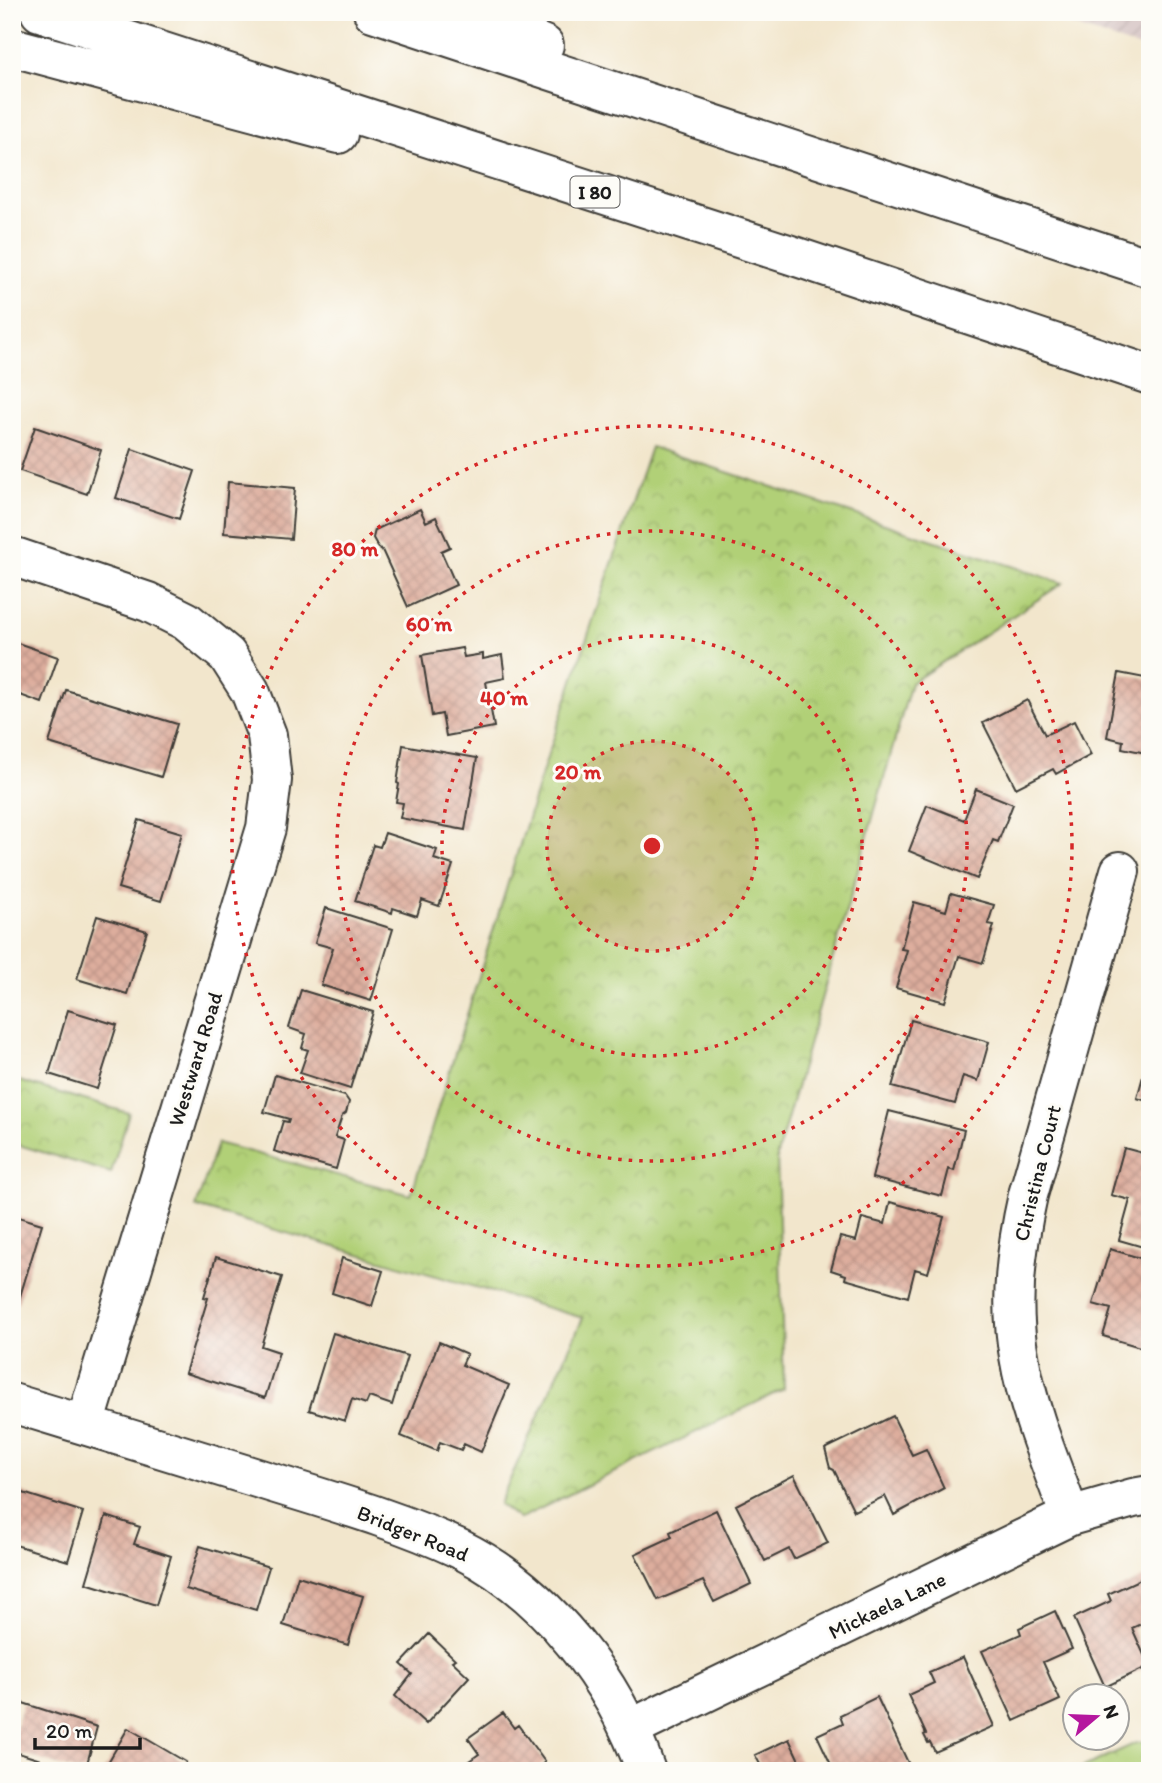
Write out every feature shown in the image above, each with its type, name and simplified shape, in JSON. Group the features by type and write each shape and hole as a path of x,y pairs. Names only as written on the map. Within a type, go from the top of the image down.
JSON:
{"main road":[{"name":"I 80","path":"40,12 791,255 1150,375"},
{"path":"373,12 1150,268"},
{"path":"467,12 811,156"},
{"path":"12,47 791,255"},
{"name":"Westward Road","path":"12,556 148,602 186,621 227,655 250,691 267,735 271,758 272,780 267,828 85,1425"},
{"name":"Christina Court","path":"1070,1516 1030,1406 1018,1355 1014,1292 1028,1195 1120,872"},
{"name":"Bridger Road","path":"12,1403 382,1518 468,1554 528,1596 562,1628 596,1671 630,1729 646,1771"},
{"name":"Mickaela Lane","path":"630,1729 1070,1516 1150,1495"}],"shaded area":[{"path":"1032,12 1150,12 1150,51"}],"green space":[{"path":"651,447 1063,583 911,683 777,1155 784,1389 519,1519 499,1504 583,1318 196,1207 217,1143 411,1195 544,767"},
{"path":"12,1079 129,1113 111,1173 12,1143"},
{"path":"1150,1742 1150,1771 1075,1771 1116,1752 1130,1752 1130,1746"}],"building":[{"path":"35,427 101,450 87,494 20,471"},
{"path":"132,449 195,471 179,519 116,498"},
{"path":"228,482 295,488 291,539 224,533"},
{"path":"420,509 426,522 436,517 450,547 441,551 456,585 408,607 382,550 373,538 375,530"},
{"path":"12,641 58,657 42,703 12,692"},
{"path":"462,648 464,657 483,654 483,659 502,655 505,678 486,682 494,727 446,736 442,714 432,716 422,655"},
{"path":"1119,673 1150,679 1150,759 1145,758 1146,753 1122,748 1123,741 1107,737"},
{"path":"66,690 177,724 161,777 49,743"},
{"path":"1027,700 1045,735 1074,721 1091,755 1056,774 1053,769 1016,788 983,723"},
{"path":"403,745 477,758 465,830 400,818 403,803 396,802"},
{"path":"976,789 1013,804 998,842 993,840 977,879 909,851 927,805 964,820"},
{"path":"139,820 182,833 161,901 118,888"},
{"path":"385,833 437,850 434,859 453,865 439,906 422,900 417,916 393,908 392,913 355,901 373,845 380,847"},
{"path":"951,893 994,905 988,924 994,925 983,963 959,956 945,1002 896,988 907,950 901,949 914,902 946,911"},
{"path":"326,908 393,929 371,1001 321,985 333,948 315,943"},
{"path":"97,916 147,931 127,994 77,979"},
{"path":"301,990 373,1012 350,1089 300,1073 308,1050 302,1048 306,1034 289,1028"},
{"path":"68,1010 117,1025 97,1089 49,1074"},
{"path":"911,1020 989,1042 978,1081 963,1076 955,1104 892,1087"},
{"path":"1147,1062 1150,1062 1150,1102 1137,1098"},
{"path":"275,1075 345,1096 349,1102 335,1137 344,1140 336,1169 274,1151 283,1121 288,1122 289,1119 264,1112"},
{"path":"889,1111 964,1130 954,1171 949,1169 942,1196 872,1178"},
{"path":"1124,1148 1150,1155 1150,1249 1119,1240 1130,1200 1111,1195"},
{"path":"890,1202 944,1217 928,1273 915,1269 908,1297 845,1279 846,1275 831,1270 840,1237 856,1241 862,1218 885,1224"},
{"path":"12,1215 42,1224 18,1303 12,1301"},
{"path":"1110,1249 1150,1261 1150,1350 1103,1336 1111,1309 1093,1304"},
{"path":"216,1257 282,1277 261,1346 279,1352 265,1398 185,1373 208,1298 204,1297"},
{"path":"342,1258 383,1271 372,1306 332,1293"},
{"path":"333,1333 407,1356 392,1405 369,1397 366,1404 352,1399 345,1421 309,1410"},
{"path":"439,1342 467,1354 462,1365 509,1385 481,1452 464,1444 461,1450 440,1442 437,1451 401,1436"},
{"path":"893,1416 912,1455 926,1449 944,1488 894,1515 885,1496 854,1511 834,1470 830,1468 825,1449"},
{"path":"794,1475 828,1543 794,1559 789,1549 765,1561 736,1505"},
{"path":"20,1492 83,1512 68,1561 12,1544 12,1516"},
{"path":"716,1510 751,1584 714,1602 703,1581 658,1600 635,1554 672,1537 670,1532"},
{"path":"106,1516 140,1527 134,1544 171,1556 156,1605 86,1583"},
{"path":"200,1546 269,1567 256,1610 186,1589"},
{"path":"298,1576 363,1596 348,1645 283,1625"},
{"path":"1147,1576 1150,1581 1150,1620 1132,1628 1149,1666 1115,1682 1103,1682 1074,1618 1111,1601 1108,1594"},
{"path":"1055,1611 1072,1649 1043,1662 1060,1700 1014,1721 982,1651 1021,1634 1019,1628"},
{"path":"429,1634 469,1677 426,1724 395,1696 412,1674 401,1664"},
{"path":"963,1657 994,1726 935,1752 924,1735 926,1734 908,1695 934,1683 929,1672"},
{"path":"877,1697 912,1771 834,1771 817,1735 843,1723 840,1715"},
{"path":"23,1703 97,1727 85,1771 76,1771 12,1751 12,1739"},
{"path":"503,1713 514,1728 518,1725 545,1762 534,1771 476,1771 469,1761 479,1754 468,1738"},
{"path":"128,1728 186,1762 181,1771 103,1771"},
{"path":"789,1739 804,1771 751,1771 761,1766 755,1755"}]}
